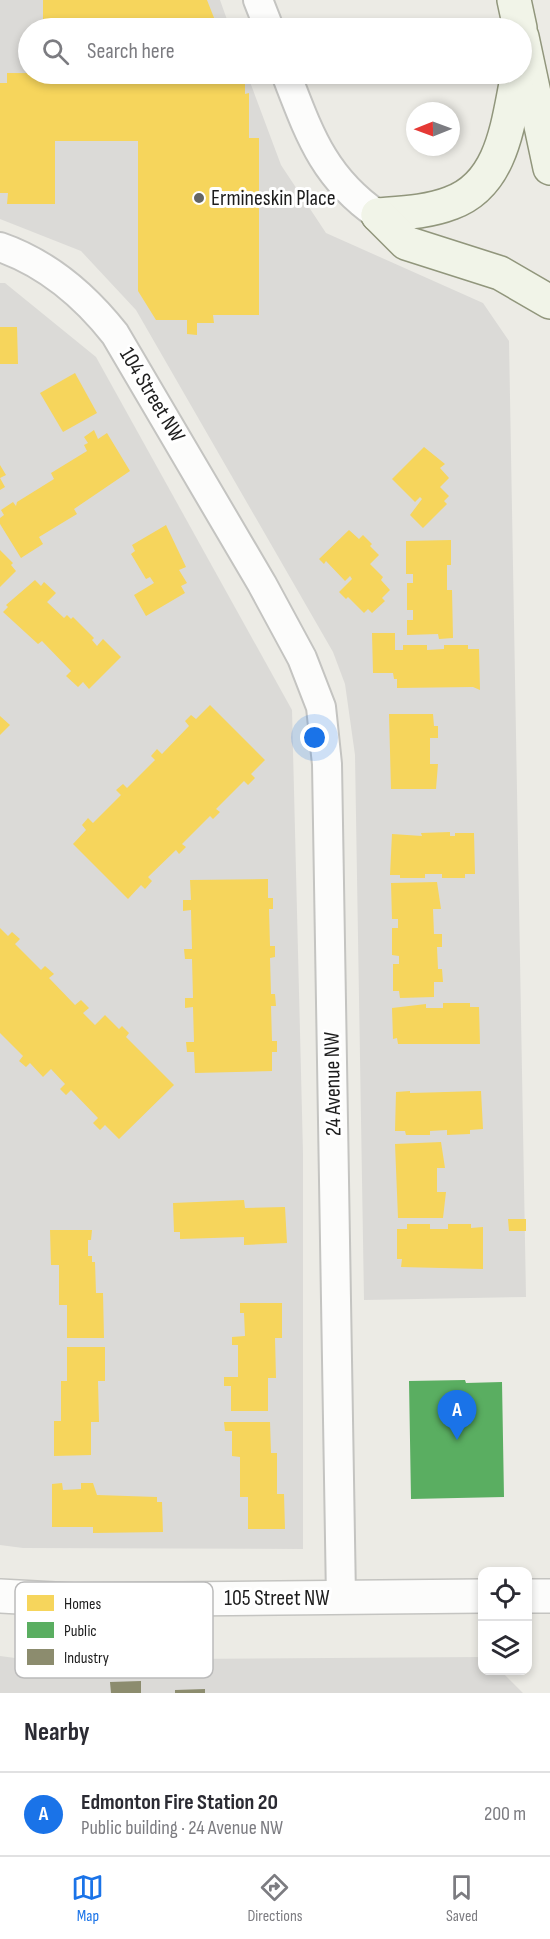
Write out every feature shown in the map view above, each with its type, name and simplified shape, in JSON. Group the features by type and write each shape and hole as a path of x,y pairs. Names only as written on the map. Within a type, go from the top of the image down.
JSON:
{"main road":[{"path":"514,0 517,18"},
{"path":"378,215 435,208 453,203 479,185 491,172 499,155 514,84"},
{"path":"530,84 550,168"},
{"path":"378,215 406,243 500,273 550,302"}],"street":[{"path":"258,0 264,18"},
{"path":"290,84 301,114 328,168 356,200 378,215"},
{"name":"104 Street NW","path":"0,247 59,278 100,315 115,334 262,584"},
{"name":"24 Avenue NW","path":"262,584 313,682 325,733 341,1598"},
{"name":"105 Street NW","path":"0,1596 15,1597"},
{"name":"105 Street NW","path":"213,1599 478,1596"},
{"path":"532,1596 550,1596"}],"shaded area":[{"path":"0,0 220,0 226,18 18,18 18,84 251,84 281,165 326,233 483,303 509,341 526,1297 364,1300 355,755 345,684 333,652 136,310 81,251 0,219"},
{"path":"0,283 5,283 96,357 292,710 303,1153 303,1549 23,1548 0,1545"},
{"path":"0,1656 15,1658 15,1678 213,1678 213,1659 478,1657 478,1675 505,1675 523,1693 0,1693"}],"building: Homes":[{"path":"43,0 207,0 214,18 43,18"},
{"name":"Ermineskin Place","path":"7,73 18,73 18,84 245,84 245,94 249,93 249,138 259,138 259,315 213,315 214,323 197,323 197,335 187,334 187,320 156,320 138,291 138,141 55,141 55,204 7,204 8,193 0,193 0,83 7,83"},
{"path":"0,327 17,327 18,364 0,364"},
{"path":"75,373 97,413 63,432 40,393"},
{"path":"94,430 98,439 107,433 130,471 74,509 77,514 39,537 43,544 21,558 0,524 0,518 4,515 1,510 13,502 16,506 17,502 54,479 51,473 87,451 84,445 88,443 84,437"},
{"path":"424,447 445,464 440,468 449,478 440,487 449,496 444,501 447,504 423,528 410,515 422,499 420,497 415,502 392,479"},
{"path":"0,465 6,475 0,478"},
{"path":"0,478 5,487 0,490"},
{"path":"166,525 186,567 179,570 187,583 181,586 185,593 146,616 134,595 154,583 150,577 146,579 131,554 135,551 132,545"},
{"path":"349,530 359,539 363,535 372,544 370,546 379,555 370,564 383,577 381,580 390,590 382,598 385,601 372,613 368,609 364,613 348,597 346,599 339,592 352,579 350,576 345,581 326,561 324,564 319,559"},
{"path":"451,540 451,565 447,565 447,590 452,590 453,638 439,639 438,634 407,635 407,620 413,620 413,610 407,610 407,583 413,583 413,574 406,574 406,541"},
{"path":"0,550 13,563 11,565 16,571 0,587"},
{"path":"35,580 41,586 44,582 56,593 47,602 64,618 67,615 71,619 73,617 94,638 92,640 97,646 103,639 121,657 89,689 83,682 78,687 66,676 71,671 42,641 38,644 3,612 8,607 6,605"},
{"path":"372,633 395,633 395,650 403,650 403,645 427,645 427,650 444,649 444,645 468,645 468,649 479,649 480,690 473,687 397,688 397,679 394,679 393,673 373,673"},
{"path":"210,705 265,760 251,774 255,778 248,785 244,781 216,809 220,812 213,819 210,816 182,844 186,847 179,854 176,850 148,877 152,881 145,889 141,885 128,899 73,844 86,830 82,825 88,818 93,823 121,795 116,790 123,784 127,788 155,760 151,756 157,749 162,754 189,726 185,721 191,715 196,719"},
{"path":"389,714 433,714 434,726 438,726 438,738 430,738 430,764 438,764 436,789 391,789"},
{"path":"0,716 10,725 0,735"},
{"path":"450,832 450,836 455,836 455,833 474,833 475,874 465,874 465,878 442,878 442,874 425,874 425,878 400,878 400,875 390,875 392,834 422,836 421,833"},
{"path":"268,879 268,898 273,898 273,909 269,909 270,946 275,946 275,957 270,958 271,994 275,994 276,1006 271,1006 272,1041 277,1041 277,1052 272,1052 272,1071 195,1073 194,1052 187,1052 186,1042 194,1042 193,1007 185,1008 185,998 193,998 192,959 185,959 184,949 192,949 191,910 183,911 183,900 191,900 190,880"},
{"path":"437,882 441,909 433,909 434,934 442,934 442,947 437,947 438,969 442,969 443,982 434,982 434,997 400,998 399,991 393,991 393,964 399,964 399,956 392,955 392,928 398,928 398,919 392,919 391,883"},
{"path":"0,928 8,936 12,932 20,939 15,944 41,970 45,966 54,974 49,978 75,1005 81,1000 89,1008 83,1013 95,1025 105,1015 119,1029 122,1026 129,1033 126,1037 174,1085 119,1139 105,1125 100,1130 93,1123 98,1118 71,1090 66,1095 60,1089 65,1084 51,1069 43,1077 30,1063 26,1067 19,1061 23,1056 0,1033"},
{"path":"443,1003 470,1003 470,1007 479,1007 480,1044 398,1044 397,1038 393,1039 392,1008 426,1004 426,1008 443,1008"},
{"path":"410,1091 410,1093 481,1091 483,1129 470,1130 470,1134 447,1135 447,1130 430,1131 430,1135 406,1135 405,1131 395,1131 396,1092"},
{"path":"441,1142 445,1168 437,1168 437,1192 446,1192 443,1218 398,1218 395,1144"},
{"path":"244,1200 245,1208 285,1207 287,1243 244,1245 244,1237 180,1239 180,1232 174,1232 173,1203"},
{"path":"508,1219 526,1219 526,1231 509,1231"},
{"path":"407,1224 430,1224 430,1229 448,1229 448,1224 471,1224 471,1228 483,1227 483,1269 401,1267 402,1259 397,1259 397,1229 407,1229"},
{"path":"50,1230 92,1230 91,1240 88,1240 88,1256 92,1256 92,1262 95,1262 96,1293 103,1293 104,1338 67,1338 67,1305 59,1305 59,1265 51,1265"},
{"path":"240,1303 282,1303 282,1338 275,1338 276,1378 268,1378 268,1411 231,1411 231,1386 224,1386 224,1377 238,1377 238,1345 232,1345 232,1337 245,1336 244,1313 240,1313"},
{"path":"67,1347 105,1347 105,1381 98,1381 99,1422 91,1422 91,1455 54,1456 54,1421 61,1421 61,1381 67,1381"},
{"path":"224,1422 270,1422 271,1453 277,1453 277,1494 284,1494 285,1529 248,1529 248,1497 240,1497 240,1457 232,1456 232,1431 225,1431"},
{"path":"62,1483 63,1490 81,1489 81,1483 93,1483 97,1495 157,1497 157,1502 162,1502 163,1532 93,1533 93,1527 52,1527 52,1484"}],"building: Public":[{"path":"465,1380 466,1383 502,1382 504,1497 411,1499 409,1381"}],"building: Industry":[{"path":"141,1681 141,1693 111,1693 110,1682"},
{"path":"205,1689 205,1693 175,1693 175,1690"}],"place":[{"name":"Ermineskin Place","path":"199,198"},
{"name":"Edmonton Fire Station 20","path":"457,1440"}]}
